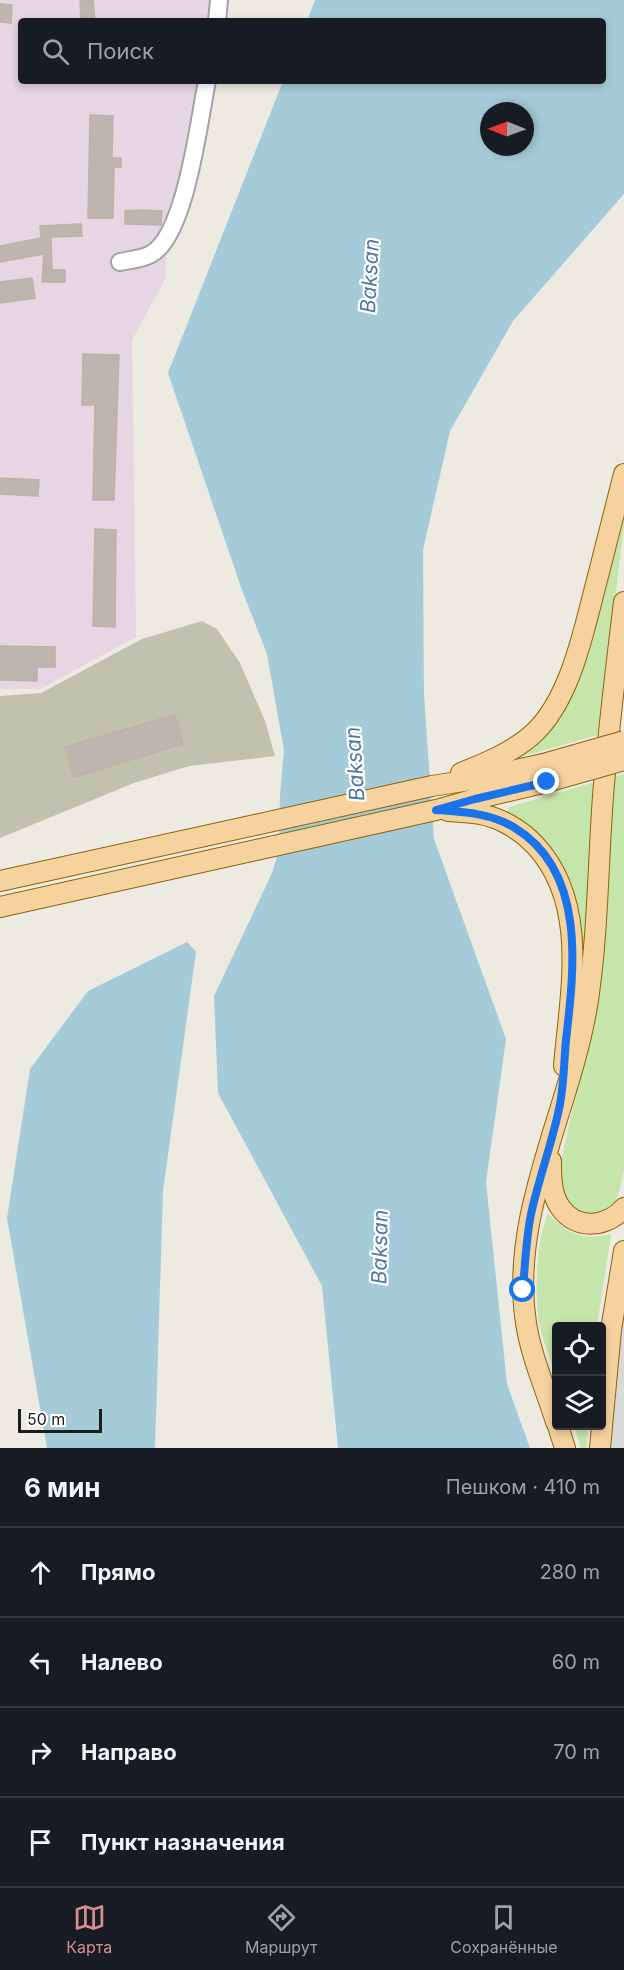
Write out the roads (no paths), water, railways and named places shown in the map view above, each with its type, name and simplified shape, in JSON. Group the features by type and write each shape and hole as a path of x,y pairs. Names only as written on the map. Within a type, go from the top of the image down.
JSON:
{"main road":[{"path":"432,786 513,749 533,734 548,717 571,669 589,610 624,474"},
{"path":"552,1409 526,1323 523,1290 525,1251 532,1213 560,1103 579,1047 588,1000 596,925 611,709 624,603"},
{"path":"0,907 436,810 475,799 624,741"},
{"path":"0,881 432,786 476,779 545,773 624,760"},
{"path":"436,810 481,814 516,828 543,853 555,871 564,892 569,914 572,955 560,1103"},
{"path":"552,1135 551,1178 559,1206 568,1216 578,1222 602,1223 614,1218 624,1208"},
{"path":"600,1448 611,1330 624,1251"},
{"path":"559,1430 565,1448"}],"street":[{"path":"217,18 219,0"},
{"path":"120,262 151,255 167,239 179,216 206,84"}],"water":[{"name":"Baksan","path":"315,0 624,0 624,194 513,321 450,431 423,550 424,695 434,839 506,1039 486,1182 507,1384 530,1448 338,1448 322,1286 218,1093 214,996 272,873 279,850 284,750 267,654 242,590 168,373 282,84 606,84 606,18 308,18"},
{"path":"187,942 196,952 163,1191 155,1448 47,1448 7,1218 30,1069 88,991"}]}
